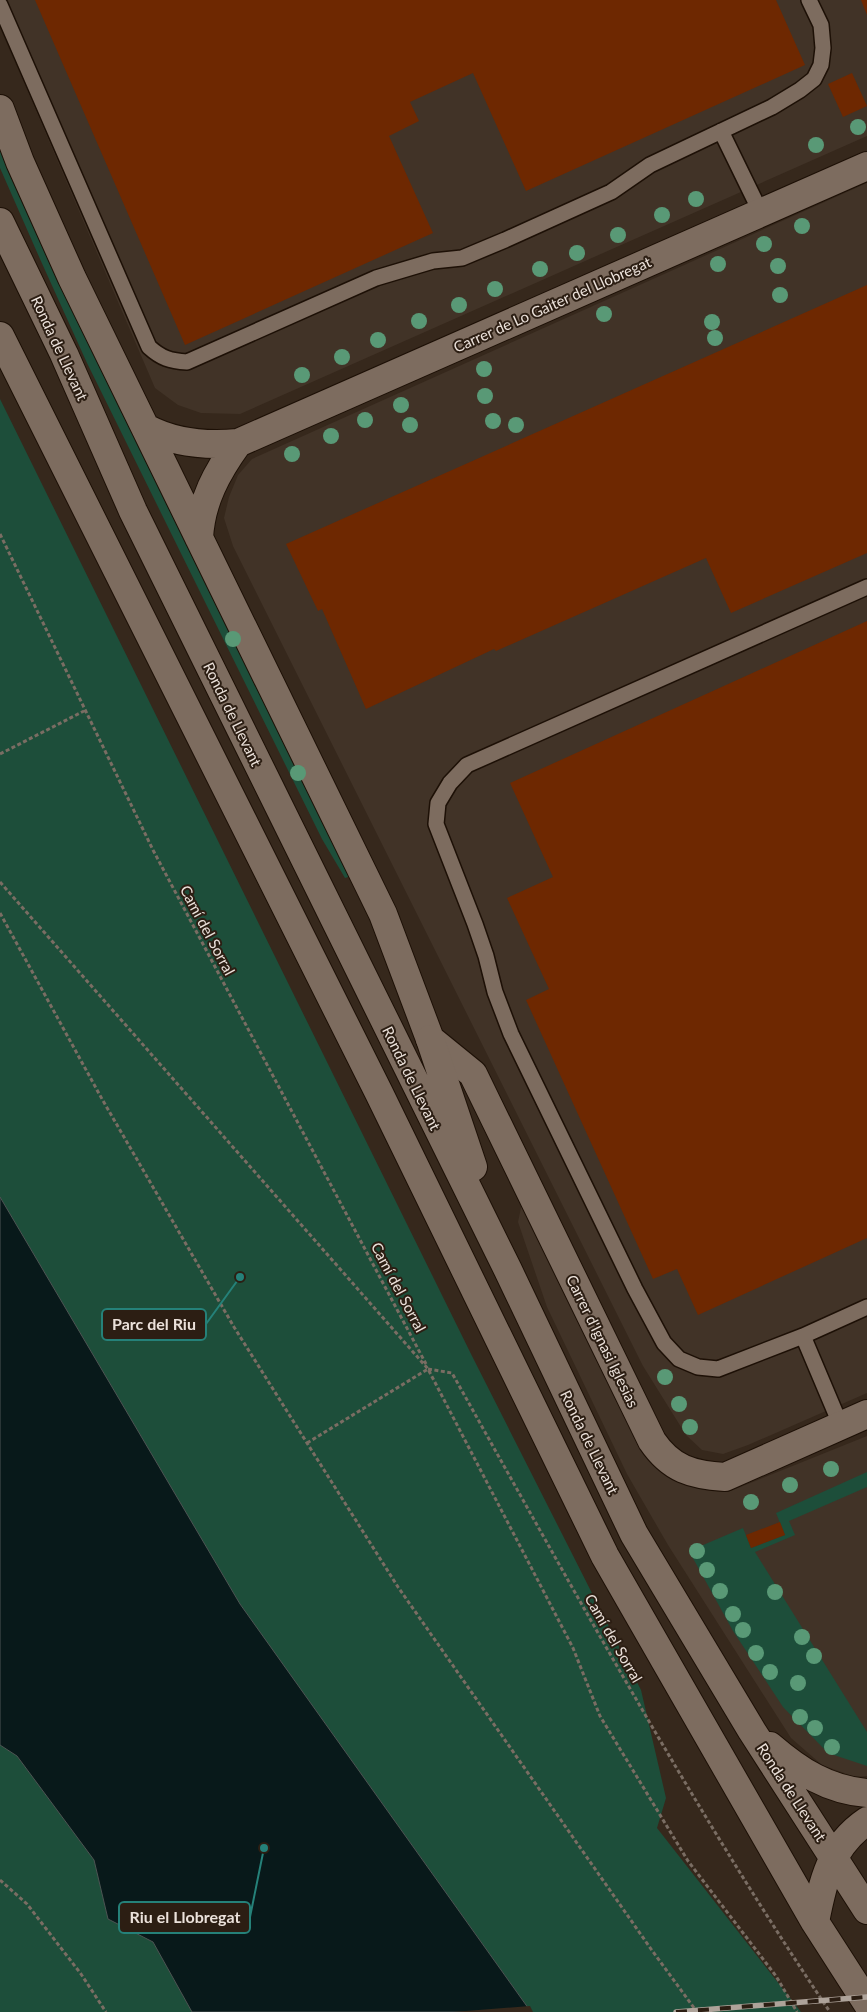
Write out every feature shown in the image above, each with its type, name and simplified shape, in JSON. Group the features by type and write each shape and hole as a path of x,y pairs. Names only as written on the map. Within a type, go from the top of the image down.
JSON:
{"main road":[{"path":"0,109 20,162 72,278 383,914 430,1039 508,1270"},
{"name":"Carrer de Lo Gaiter del Llobregat","path":"146,428 166,438 187,442 206,444 238,443 867,166"},
{"name":"Ronda de Llevant","path":"0,222 64,354 133,511 508,1270 634,1534 752,1731 867,1910"},
{"path":"0,336 379,1093 605,1556 815,1922 867,2003"},
{"path":"199,538 202,511 211,487 222,466 238,443"},
{"name":"Carrer d'Ignasi Iglesias","path":"430,1039 473,1074 652,1441 660,1452 672,1462 690,1472 705,1476 725,1477 867,1414"},
{"path":"752,1731 793,1766 820,1781 850,1792 867,1793"},
{"path":"815,1922 821,1889 833,1857 853,1830 867,1821"}],"lane":[{"path":"0,5 149,347 160,358 187,362 376,278 433,261 462,258 611,192 650,165 772,108 814,79 821,65 823,48 821,25 810,0"},
{"path":"721,131 761,213"},
{"path":"867,588 557,726 494,751 467,765 450,783 438,803 436,824 475,924 486,956 495,992 511,1034 635,1289 664,1343 679,1359 698,1367 718,1369 803,1336 867,1307"},
{"path":"803,1336 841,1426"}],"path":[{"name":"Camí del Sorral","path":"0,534 84,711 153,850 428,1369 452,1374 622,1676 768,1920 830,2012"},
{"path":"0,754 84,711"},
{"path":"0,882 428,1369 573,1648 600,1716 688,1861 776,1976 797,2012"},
{"path":"0,913 131,1150 234,1327 398,1587 650,1949 697,2012"},
{"path":"307,1443 428,1369"},
{"path":"735,1865 739,1862"},
{"path":"0,1880 28,1904 81,1974 106,2012"}],"shaded area":[{"path":"0,0 867,0 867,136 240,414 201,413 178,405 155,388 0,27"},
{"path":"867,183 867,1393 723,1454 702,1450 686,1435 643,1366 233,546 224,518 229,497 238,475 252,459"},
{"path":"0,1197 240,1604 531,2012 192,2012 153,1942 108,1919 94,1860 17,1756 0,1745"},
{"path":"522,1203 668,1475 683,1484 703,1490 728,1492 867,1436 867,1776 855,1777 822,1765 791,1738 668,1545 627,1474 547,1307 518,1222"}],"green space":[{"path":"0,128 358,874 345,878 322,839 87,363 0,168"},
{"path":"0,399 472,1356 641,1690 666,1798 657,1828 801,2012 531,2012 240,1604 0,1197"},
{"path":"867,1472 867,1487 789,1521 795,1535 755,1552 867,1732 867,1766 828,1753 783,1707 733,1631 689,1551 743,1528 751,1548 785,1535 776,1513"},
{"path":"0,1745 17,1756 94,1860 108,1919 153,1942 192,2012 0,2012"}],"pier":[{"path":"530,2006 533,2012 453,2012"}],"building":[{"path":"35,0 776,0 805,65 526,191 473,73 410,102 419,121 389,136 433,233 185,345"},
{"path":"861,0 867,0 867,15"},
{"path":"852,73 867,106 843,117 828,84"},
{"path":"867,285 867,553 731,613 706,558 496,651 494,649 366,709 322,609 318,611 286,544"},
{"path":"867,621 867,1238 698,1315 677,1269 653,1279 526,1000 549,989 507,898 553,877 510,783"},
{"path":"780,1522 785,1535 751,1548 746,1535"}],"railway":[{"path":"676,2012 867,1997"}],"place":[{"name":"Parc del Riu","path":"240,1277"},
{"name":"Riu el Llobregat","path":"264,1848"}]}
